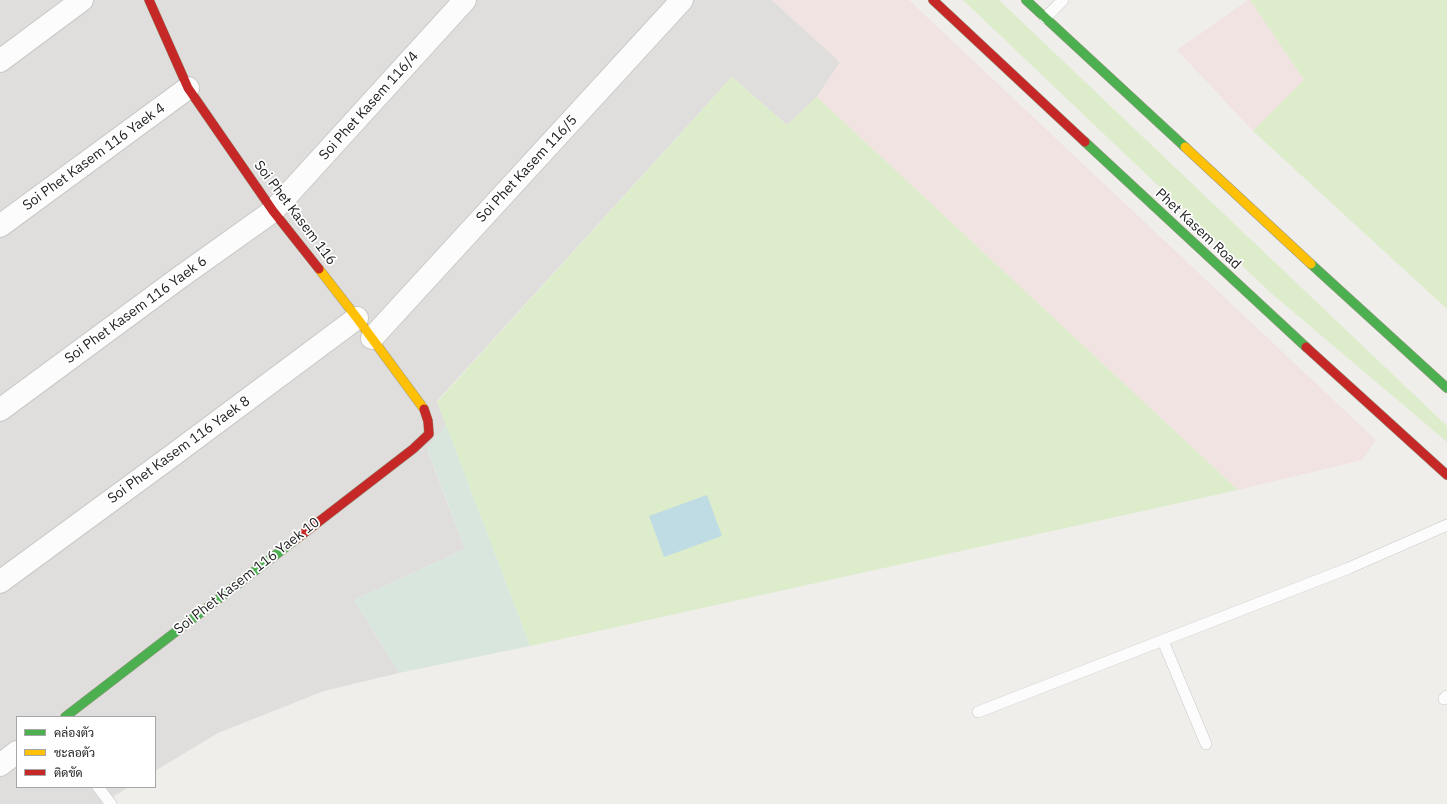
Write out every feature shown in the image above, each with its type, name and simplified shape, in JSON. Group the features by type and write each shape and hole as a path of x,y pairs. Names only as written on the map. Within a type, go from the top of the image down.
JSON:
{"main road":[{"name":"Soi Phet Kasem 116","path":"148,0 188,88 273,211 357,318 423,407 428,421 429,434"},
{"name":"Phet Kasem Road","path":"932,0 1214,263 1447,475"},
{"path":"1026,0 1262,220 1447,388"},
{"name":"Soi Phet Kasem 116 Yaek 10","path":"66,716 407,454 429,434"}],"street":[{"path":"0,61 82,0"},
{"name":"Soi Phet Kasem 116/4","path":"273,211 465,0"},
{"name":"Soi Phet Kasem 116/5","path":"372,338 682,0"},
{"name":"Soi Phet Kasem 116 Yaek 4","path":"0,226 188,88"},
{"name":"Soi Phet Kasem 116 Yaek 6","path":"0,410 178,278 273,211"},
{"name":"Soi Phet Kasem 116 Yaek 8","path":"0,582 357,318"},
{"path":"0,765 16,753"}],"lane":[{"path":"1045,18 1063,0"},
{"path":"978,712 1349,568 1447,524"},
{"path":"1163,641 1206,744"},
{"path":"99,788 111,804"}],"shaded area":[{"path":"0,0 772,0 840,62 817,97 787,125 732,77 437,401 446,425 427,449 465,549 354,600 399,673 324,691 218,733 156,770 156,716 16,716 16,788 127,788 101,804 0,804"},
{"path":"772,0 909,0 1376,440 1362,460 1238,490 817,97 840,62"},
{"path":"1250,0 1304,80 1253,131 1177,50"},
{"path":"446,425 530,646 399,673 354,600 465,549 427,448"}],"green space":[{"path":"963,0 999,0 1447,426 1447,442 1271,293"},
{"path":"1250,0 1447,0 1447,309 1253,131 1304,80"},
{"path":"732,77 787,125 817,97 1238,490 530,646 437,402"}],"water":[{"path":"707,495 722,536 664,557 649,516"}],"traffic: fast":[{"path":"1026,0 1185,147"},
{"path":"1085,142 1306,347"},
{"path":"1311,264 1447,388"},
{"path":"66,716 295,540"}],"traffic: slow":[{"path":"1185,147 1311,264"},
{"path":"319,269 424,409"}],"traffic: jam":[{"path":"149,0 188,88 273,211 319,269"},
{"path":"933,0 1085,142"},
{"path":"1306,347 1447,475"},
{"path":"295,540 413,449 429,434 428,421 424,409"}]}
